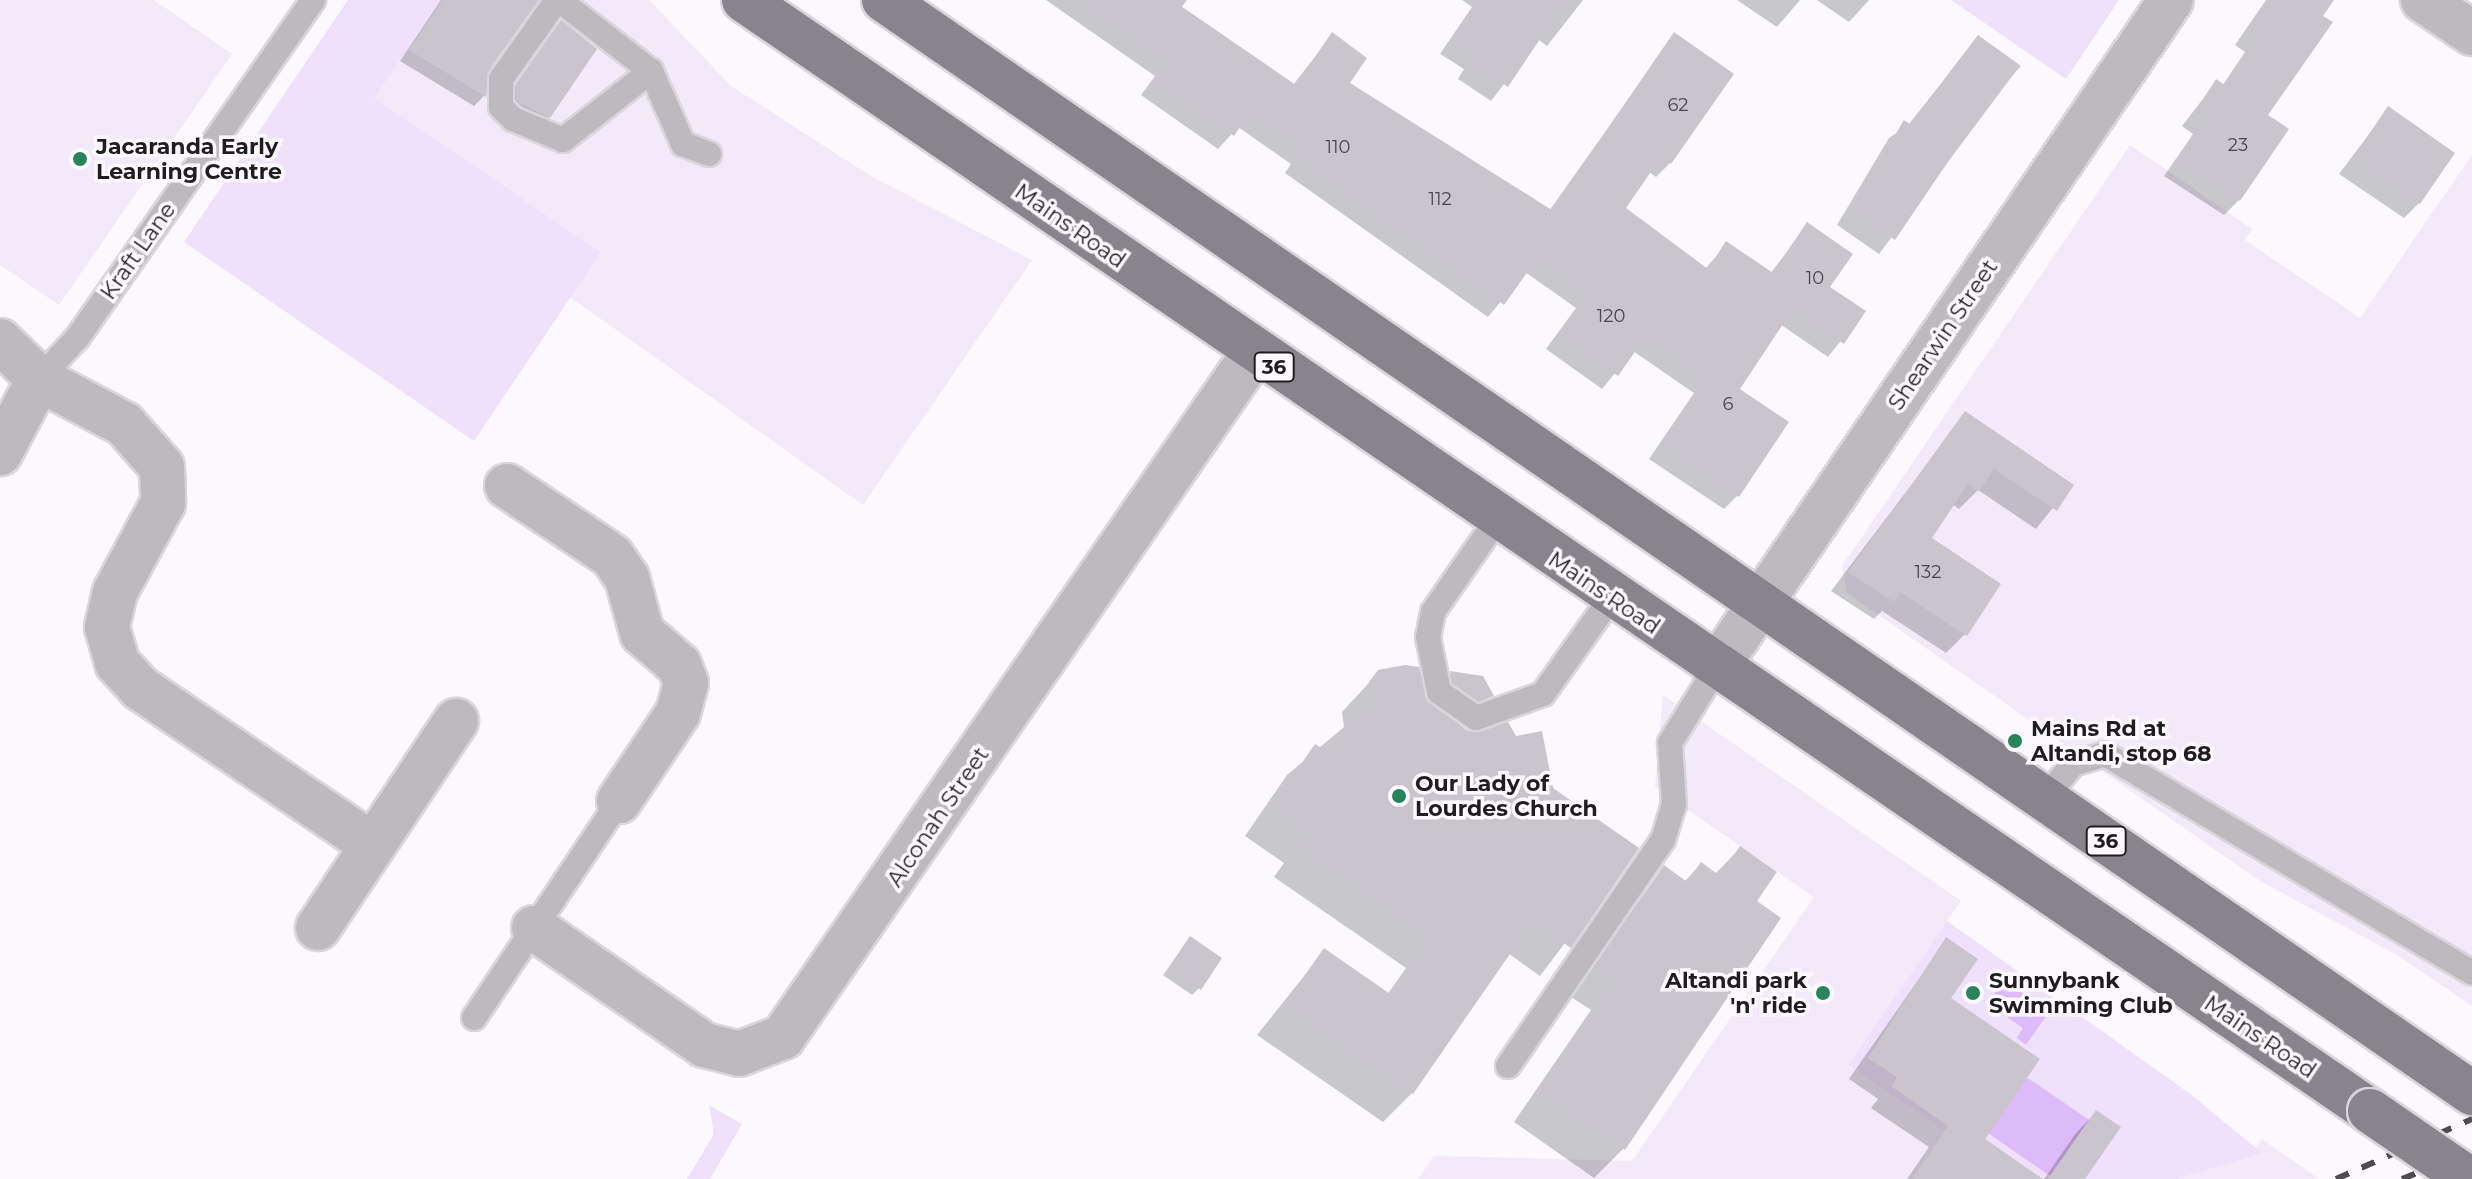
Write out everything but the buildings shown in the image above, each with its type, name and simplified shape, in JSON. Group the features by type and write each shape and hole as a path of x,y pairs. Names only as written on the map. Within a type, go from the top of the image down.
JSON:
{"main road":[{"name":"Mains Road","path":"744,0 1496,521 2469,1179"},
{"name":"36","path":"884,0 2462,1086"}],"street":[{"name":"Shearwin Street","path":"1715,670 2171,0"},
{"path":"2423,0 2472,33"},
{"path":"0,341 39,379 124,424 162,467 163,503 115,592 107,627 117,663 140,688 373,845"},
{"name":"Alconah Street","path":"534,928 704,1045 739,1054 783,1037 1254,353"},
{"path":"0,453 39,379"},
{"path":"507,486 612,556 627,578 642,633 679,665 686,683 678,713 619,801"},
{"path":"318,928 456,721"}],"lane":[{"name":"Kraft Lane","path":"39,379 78,337 313,0"},
{"path":"651,71 563,140 513,119 501,107 501,79 558,0 651,71 683,144 709,154"},
{"path":"1496,521 1433,612 1428,637 1439,692 1476,718 1543,694 1611,598"},
{"path":"1508,1066 1663,840 1674,805 1670,743 1715,670"},
{"path":"2044,799 2073,764 2105,754 2472,973"},
{"path":"474,1018 619,801"}],"shaded area":[{"name":"Jacaranda Early Learning Centre","path":"0,0 154,0 232,54 59,305 0,265"},
{"path":"348,0 442,0 374,98 601,252 474,441 184,242"},
{"path":"442,0 649,0 731,86 871,176 1032,260 863,505 570,297 601,252 373,98"},
{"path":"1951,0 2119,0 2066,79"},
{"path":"2130,145 2252,229 2245,240 2360,318 2472,155 2472,1006 2397,955 2260,881 1847,593 1842,566"},
{"name":"Altandi park 'n' ride","path":"1663,695 1961,901 1848,1065 1944,1131 1912,1179 1418,1179 1434,1156 1632,1161 1814,897 1655,787"},
{"name":"Sunnybank Swimming Club","path":"1947,921 2189,1093 2262,1153 2177,1179 1912,1179 1944,1131 1848,1065"},
{"path":"2003,980 2049,1012 2026,1045 2017,1038 2023,1028 1988,1004"},
{"path":"1964,1034 2089,1120 2050,1176 1926,1090"},
{"path":"709,1105 742,1124 710,1179 687,1179 714,1134"},
{"path":"2262,1139 2319,1179 2177,1179 2261,1153 2256,1148"}],"railway":[{"path":"2336,1179 2472,1119"},
{"path":"2402,1179 2472,1151"}],"place":[{"name":"Jacaranda Early Learning Centre","path":"80,159"},
{"name":"Mains Rd at Altandi, stop 68","path":"2015,741"},
{"name":"Our Lady of Lourdes Church","path":"1399,796"},
{"name":"Altandi park 'n' ride","path":"1823,993"},
{"name":"Sunnybank Swimming Club","path":"1973,993"}]}
